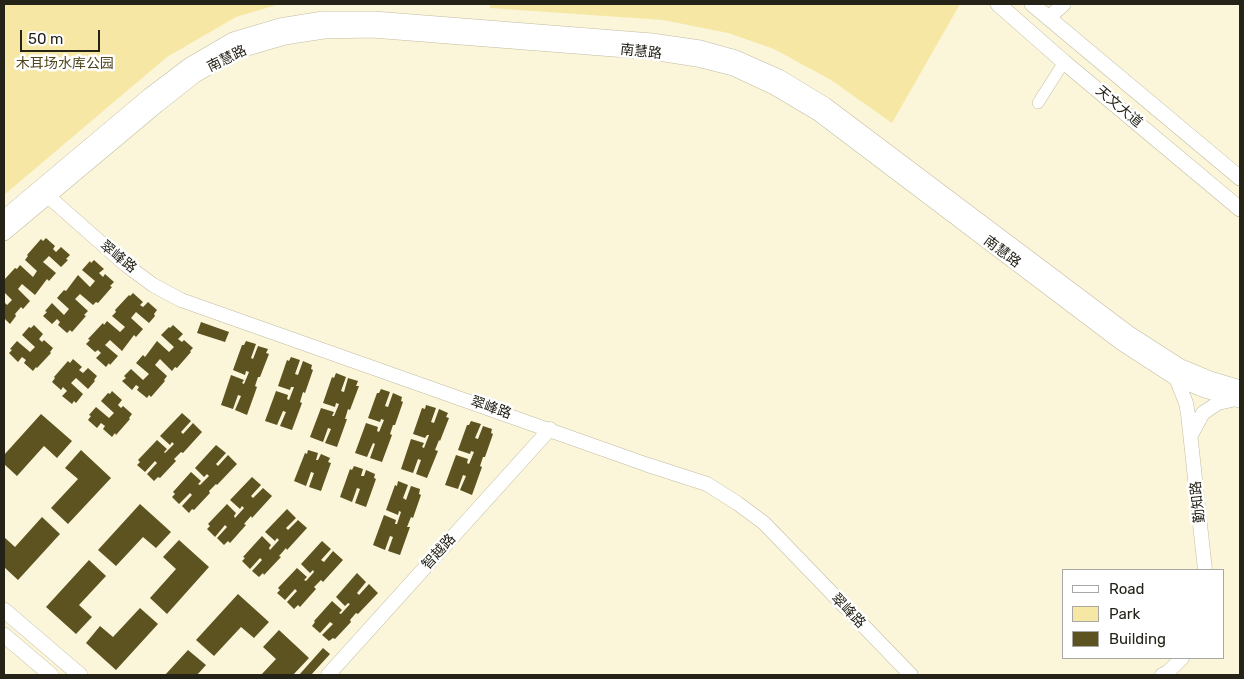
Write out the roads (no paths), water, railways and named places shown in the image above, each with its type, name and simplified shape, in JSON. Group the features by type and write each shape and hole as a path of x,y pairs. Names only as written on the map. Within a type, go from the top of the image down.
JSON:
{"main road":[{"name":"天文大道","path":"998,4 1064,62 1240,209"},
{"name":"天文大道","path":"1032,4 1240,178"},
{"name":"南慧路","path":"4,232 43,192 149,96 190,65 233,40 280,26 323,19 374,19 652,41 700,48 736,58 779,77 825,105 1128,332 1181,367 1210,379 1239,396"},
{"name":"南慧路","path":"4,218 43,192 195,75 237,52 285,37 324,31 372,30 652,52 697,59 733,68 774,87 818,113 1122,343 1176,378 1204,390 1239,396"},
{"path":"4,610 80,675"},
{"path":"4,635 51,675"}],"street":[{"path":"1048,18 1064,4"},
{"path":"1038,103 1064,62"},
{"name":"翠峰路","path":"43,192 126,265 153,285 181,300 707,484 764,523 911,675"},
{"name":"勤知路","path":"1176,378 1186,402 1191,435 1205,569"},
{"path":"1191,435 1202,414 1218,402 1239,396"},
{"name":"智越路","path":"328,675 550,429"},
{"path":"1162,675 1168,672 1181,659"}],"park label":[{"name":"木耳场水库公园","path":"65,64"}]}
